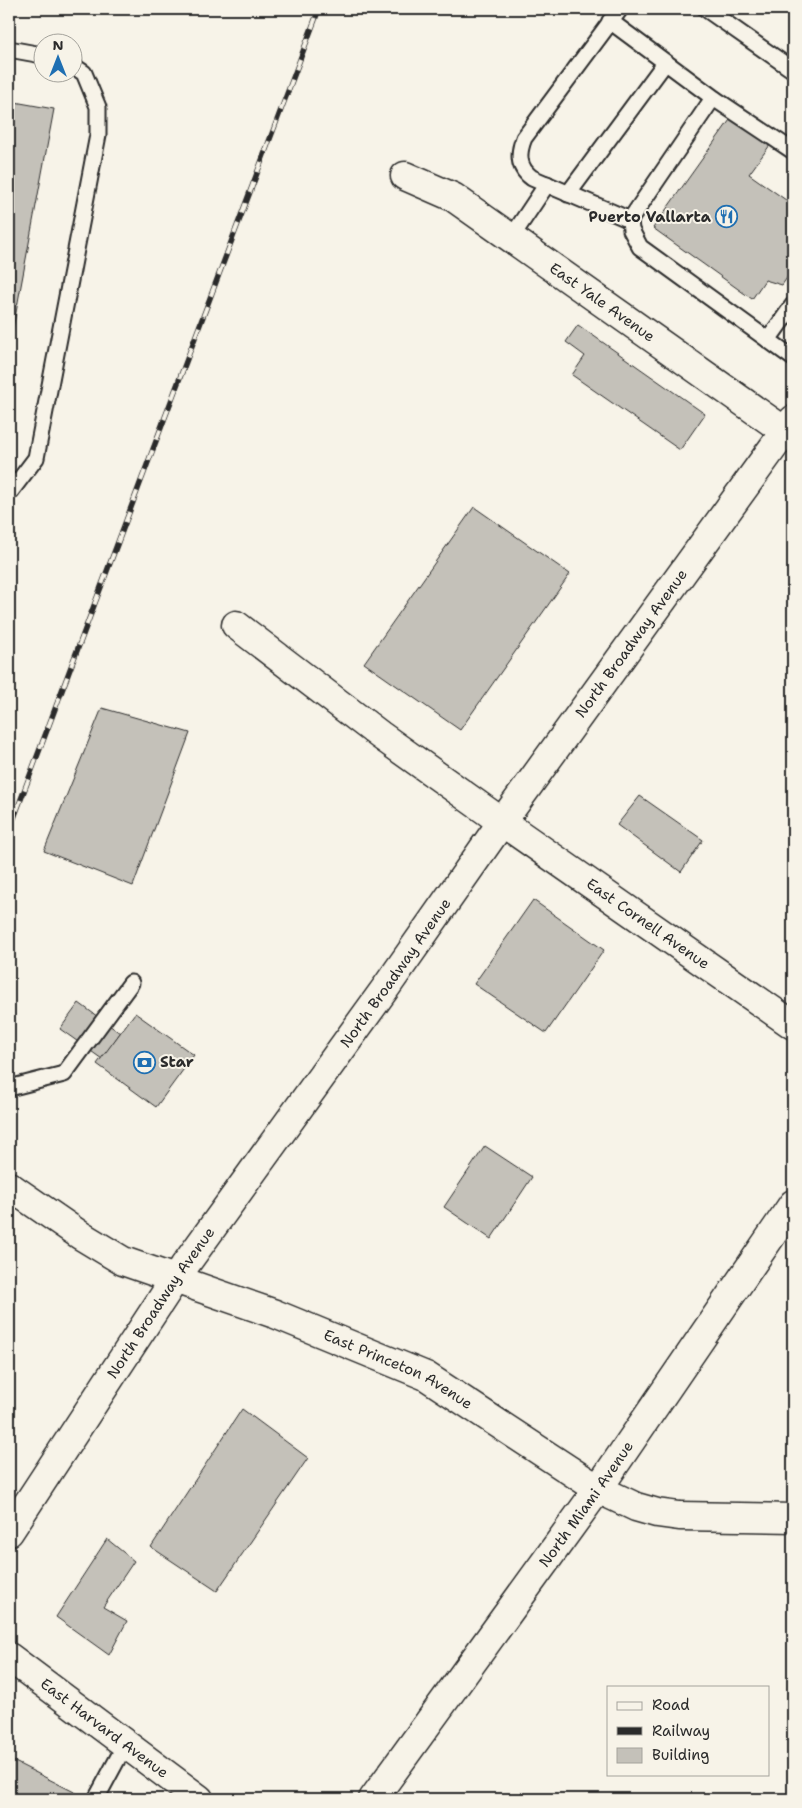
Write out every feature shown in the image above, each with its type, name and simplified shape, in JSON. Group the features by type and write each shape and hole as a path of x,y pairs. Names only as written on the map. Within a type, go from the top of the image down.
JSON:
{"street":[{"name":"East Yale Avenue","path":"405,176 453,197 790,430"},
{"name":"North Broadway Avenue","path":"9,1532 175,1279 387,986 502,822 790,430"},
{"name":"East Cornell Avenue","path":"236,625 380,734 502,822 793,1025"},
{"name":"East Princeton Avenue","path":"9,1186 80,1235 123,1261 276,1314 426,1376 598,1489 636,1507 657,1513 679,1516 793,1518"},
{"name":"North Miami Avenue","path":"373,1799 598,1489 793,1204"},
{"name":"East Harvard Avenue","path":"9,1657 199,1799"}],"lane":[{"path":"620,9 524,138 519,150 523,172 532,178 630,220"},
{"path":"706,9 793,70"},
{"path":"610,21 715,99 793,151"},
{"path":"9,49 32,53"},
{"path":"568,194 665,63"},
{"path":"9,495 36,458 98,135 98,108 82,72"},
{"path":"715,99 711,102 630,220 630,230 640,247 793,358"},
{"path":"511,238 547,184"},
{"path":"768,340 793,305"},
{"path":"10,1088 64,1074 131,983"},
{"path":"96,1799 125,1745"}],"building":[{"path":"9,101 54,109 9,350"},
{"name":"Puerto Vallarta","path":"732,117 770,145 749,174 793,205 793,239 789,244 793,247 793,269 782,285 765,280 752,299 653,228"},
{"path":"578,325 705,414 680,450 572,375 585,356 566,342"},
{"path":"474,507 570,574 460,730 364,663"},
{"path":"102,708 190,733 133,886 44,851"},
{"path":"640,796 703,840 681,872 617,825"},
{"path":"533,900 604,950 546,1033 474,984"},
{"name":"Star","path":"79,1003 120,1033 102,1059 60,1029"},
{"name":"Star","path":"135,1013 194,1055 156,1107 97,1064"},
{"path":"485,1146 532,1177 491,1239 444,1207"},
{"path":"242,1409 308,1458 217,1591 151,1547"},
{"path":"107,1539 134,1561 103,1607 127,1621 109,1655 56,1617"},
{"path":"9,1759 86,1798 86,1799 9,1799"}],"railway":[{"path":"9,831 319,9"}],"place":[{"name":"Puerto Vallarta","path":"727,217"},
{"name":"Star","path":"144,1062"}]}
